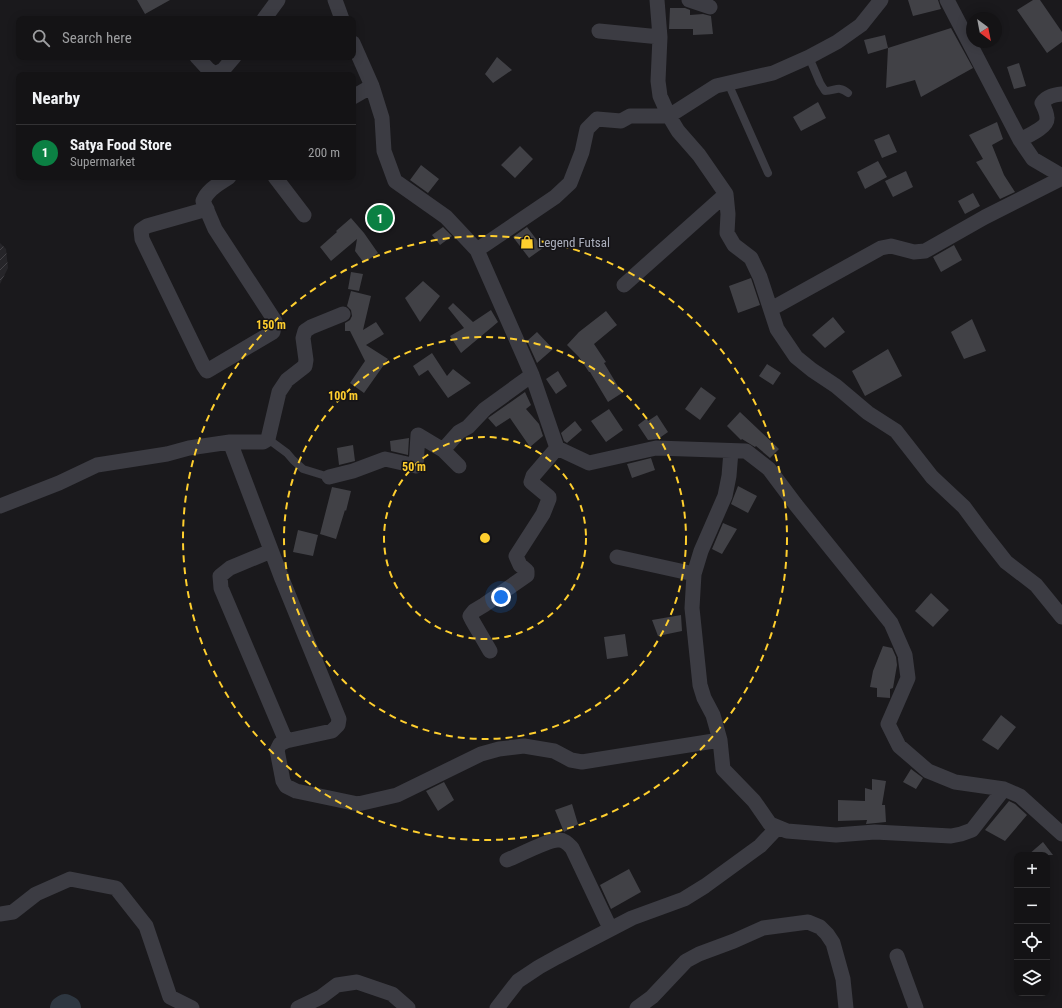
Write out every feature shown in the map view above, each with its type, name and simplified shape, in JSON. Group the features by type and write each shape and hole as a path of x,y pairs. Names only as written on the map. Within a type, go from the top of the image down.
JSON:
{"street":[{"path":"266,16 278,0"},
{"path":"335,0 341,16"},
{"path":"657,0 660,37 658,81 660,96 678,131 699,155 726,194 728,214 727,233 734,245 751,258 760,276 777,329 796,357 836,386 868,413 896,431 932,477 964,507 1006,562 1036,585 1062,617"},
{"path":"689,0 710,7"},
{"path":"477,250 555,198 570,183 582,152 587,129 597,119 621,121 630,116 669,116 716,86 773,73 809,57 837,42 861,25 881,0"},
{"path":"947,0 1020,140 1033,159 1062,177"},
{"path":"600,31 660,37"},
{"path":"356,50 372,86 382,118 384,151 395,181 446,217 477,250 532,375 557,448 589,463 656,448 746,451 770,469 796,505 890,622 905,655 908,678 888,724 899,746 928,771 955,782 1004,789 1020,796 1062,834"},
{"path":"200,60 212,72"},
{"path":"219,72 223,70 231,60"},
{"path":"356,95 372,86"},
{"path":"1020,140 1042,128 1047,122 1048,118 1042,103 1045,99 1050,96 1062,94"},
{"path":"771,309 881,248 891,246 914,252 926,251 1062,177"},
{"path":"207,209 147,226 141,230 142,239 207,371 273,332 274,321 215,228 207,209 203,201 206,194 224,180"},
{"path":"277,180 304,215"},
{"path":"624,285 726,194"},
{"path":"0,506 59,483 97,466 167,454 189,448 230,442 263,442 268,439 279,392 287,380 305,366 306,360 303,338 305,331 311,327 343,314"},
{"path":"444,450 459,432 468,426 485,409 532,375"},
{"path":"329,477 353,472 386,459 416,466 418,435 444,450 459,466"},
{"path":"230,442 271,551 339,719 338,726 332,731 286,741 280,744 277,750 283,781 286,786 296,791 358,804 398,795 481,754 499,749 524,746 554,752 571,760 582,762 720,740"},
{"path":"490,651 470,616 474,610 484,605 527,575 527,571 520,565 516,556 543,514 549,497 531,482 533,476 557,448"},
{"path":"731,451 729,476 725,496 701,551 694,574 692,608 700,685 704,698 713,715 720,740 723,769 754,801 770,824 787,831 836,836 875,832 951,836 961,834 972,830 1004,789"},
{"path":"271,551 230,568 220,576 222,588 286,741"},
{"path":"617,557 694,574"},
{"path":"497,1008 518,981 557,957 610,928 632,918 684,899 760,846 777,828"},
{"path":"507,860 550,842 558,840 567,842 572,848 610,928"},
{"path":"0,914 13,912 36,894 70,879 116,888 146,926 170,997 192,1008"},
{"path":"637,1008 652,998 686,961 699,954 763,928 808,922 820,927 833,943 843,980 846,1008"},
{"path":"897,956 916,1008"},
{"path":"298,1008 321,997 337,985 357,982 392,994 408,1008"}],"lane":[{"path":"809,57 825,91 837,88 848,92"},
{"path":"728,83 768,173"},
{"path":"268,439 287,453 303,469 329,477"}],"shaded area":[{"path":"0,243 6,249 8,268 0,284"}],"building":[{"path":"137,0 170,0 145,14"},
{"path":"908,0 938,0 941,9 913,16"},
{"path":"1033,0 1040,0 1062,32 1062,42 1047,53 1017,10"},
{"path":"670,8 685,8 690,10 690,15 703,14 711,16 713,34 693,35 693,29 669,29"},
{"path":"951,28 973,68 921,97 915,80 886,88 888,48"},
{"path":"885,35 888,48 868,54 864,40"},
{"path":"497,57 512,70 493,83 485,74"},
{"path":"1019,63 1026,86 1014,89 1007,67"},
{"path":"818,102 826,118 801,131 793,117"},
{"path":"997,122 1003,139 992,145 1004,175 1015,192 1000,199 976,162 983,159 969,135"},
{"path":"889,134 897,152 882,158 874,140"},
{"path":"520,146 533,159 515,178 501,165"},
{"path":"878,161 887,177 865,189 857,172"},
{"path":"421,165 439,179 428,193 410,180"},
{"path":"906,171 913,187 893,197 885,181"},
{"path":"973,193 980,206 965,214 958,201"},
{"path":"351,218 378,253 364,263 355,251 357,239 331,261 320,247"},
{"path":"443,227 452,236 440,245 432,235"},
{"name":"Legend Futsal","path":"527,227 543,248 529,258 513,237"},
{"path":"954,245 962,260 941,272 933,257"},
{"path":"351,272 363,274 359,291 348,289"},
{"path":"751,278 760,305 738,313 729,286"},
{"path":"423,281 440,296 420,322 405,298"},
{"path":"351,291 371,296 363,330 376,322 384,334 366,345 388,359 364,393 350,383 365,361 350,331 345,331 345,323 350,320 352,316 351,310 347,306"},
{"path":"453,303 473,322 491,310 498,322 461,353 450,336 464,328 448,308"},
{"path":"606,311 617,325 594,344 606,362 604,363 622,393 608,402 590,372 579,357 567,345 579,332"},
{"path":"833,317 845,332 825,348 812,335"},
{"path":"972,319 986,351 964,359 951,332"},
{"path":"537,332 553,349 537,363 527,341"},
{"path":"888,349 902,376 865,396 852,371"},
{"path":"432,353 447,376 453,369 471,383 448,398 428,370 419,376 413,366"},
{"path":"767,364 781,373 773,385 759,376"},
{"path":"558,371 567,386 556,394 546,379"},
{"path":"701,387 716,398 700,420 685,409"},
{"path":"525,392 531,405 526,409 539,424 543,436 530,447 510,418 496,427 488,418"},
{"path":"609,409 623,430 606,442 591,421"},
{"path":"740,412 779,449 770,458 756,446 755,447 742,439 741,440 727,426"},
{"path":"657,415 668,432 658,439 648,440 638,425 647,418 648,421"},
{"path":"575,421 582,430 567,443 564,441 561,433"},
{"path":"409,438 408,455 391,451 390,441"},
{"path":"353,445 355,461 339,465 337,448"},
{"path":"651,458 655,470 632,478 627,464"},
{"path":"738,486 757,496 748,513 731,504"},
{"path":"332,487 351,491 336,539 320,534"},
{"path":"723,523 737,529 722,554 712,549"},
{"path":"298,530 318,535 313,556 293,552"},
{"path":"931,593 949,610 933,627 915,611"},
{"path":"681,615 682,631 658,636 652,620"},
{"path":"625,634 628,656 607,659 604,637"},
{"path":"883,646 892,648 896,657 897,665 893,688 890,689 890,698 877,697 877,688 870,687 873,671"},
{"path":"1001,715 1016,727 998,750 982,740"},
{"path":"911,769 923,778 916,789 903,782"},
{"path":"872,779 886,781 882,805 885,805 886,822 866,824 867,820 838,821 838,800 865,801 865,788 872,790"},
{"path":"444,782 454,800 438,811 426,791"},
{"path":"1009,801 1015,804 1027,815 1005,841 985,830"},
{"path":"572,804 578,824 564,832 555,810"},
{"path":"1043,842 1053,855 1050,855 1050,852 1031,852"},
{"path":"629,869 641,892 611,909 600,885"}],"waterway":[{"path":"62,1008 65,1006 69,1008"}],"place":[{"name":"Satya Food Store","path":"380,218"},
{"name":"Legend Futsal","path":"527,242"}]}
